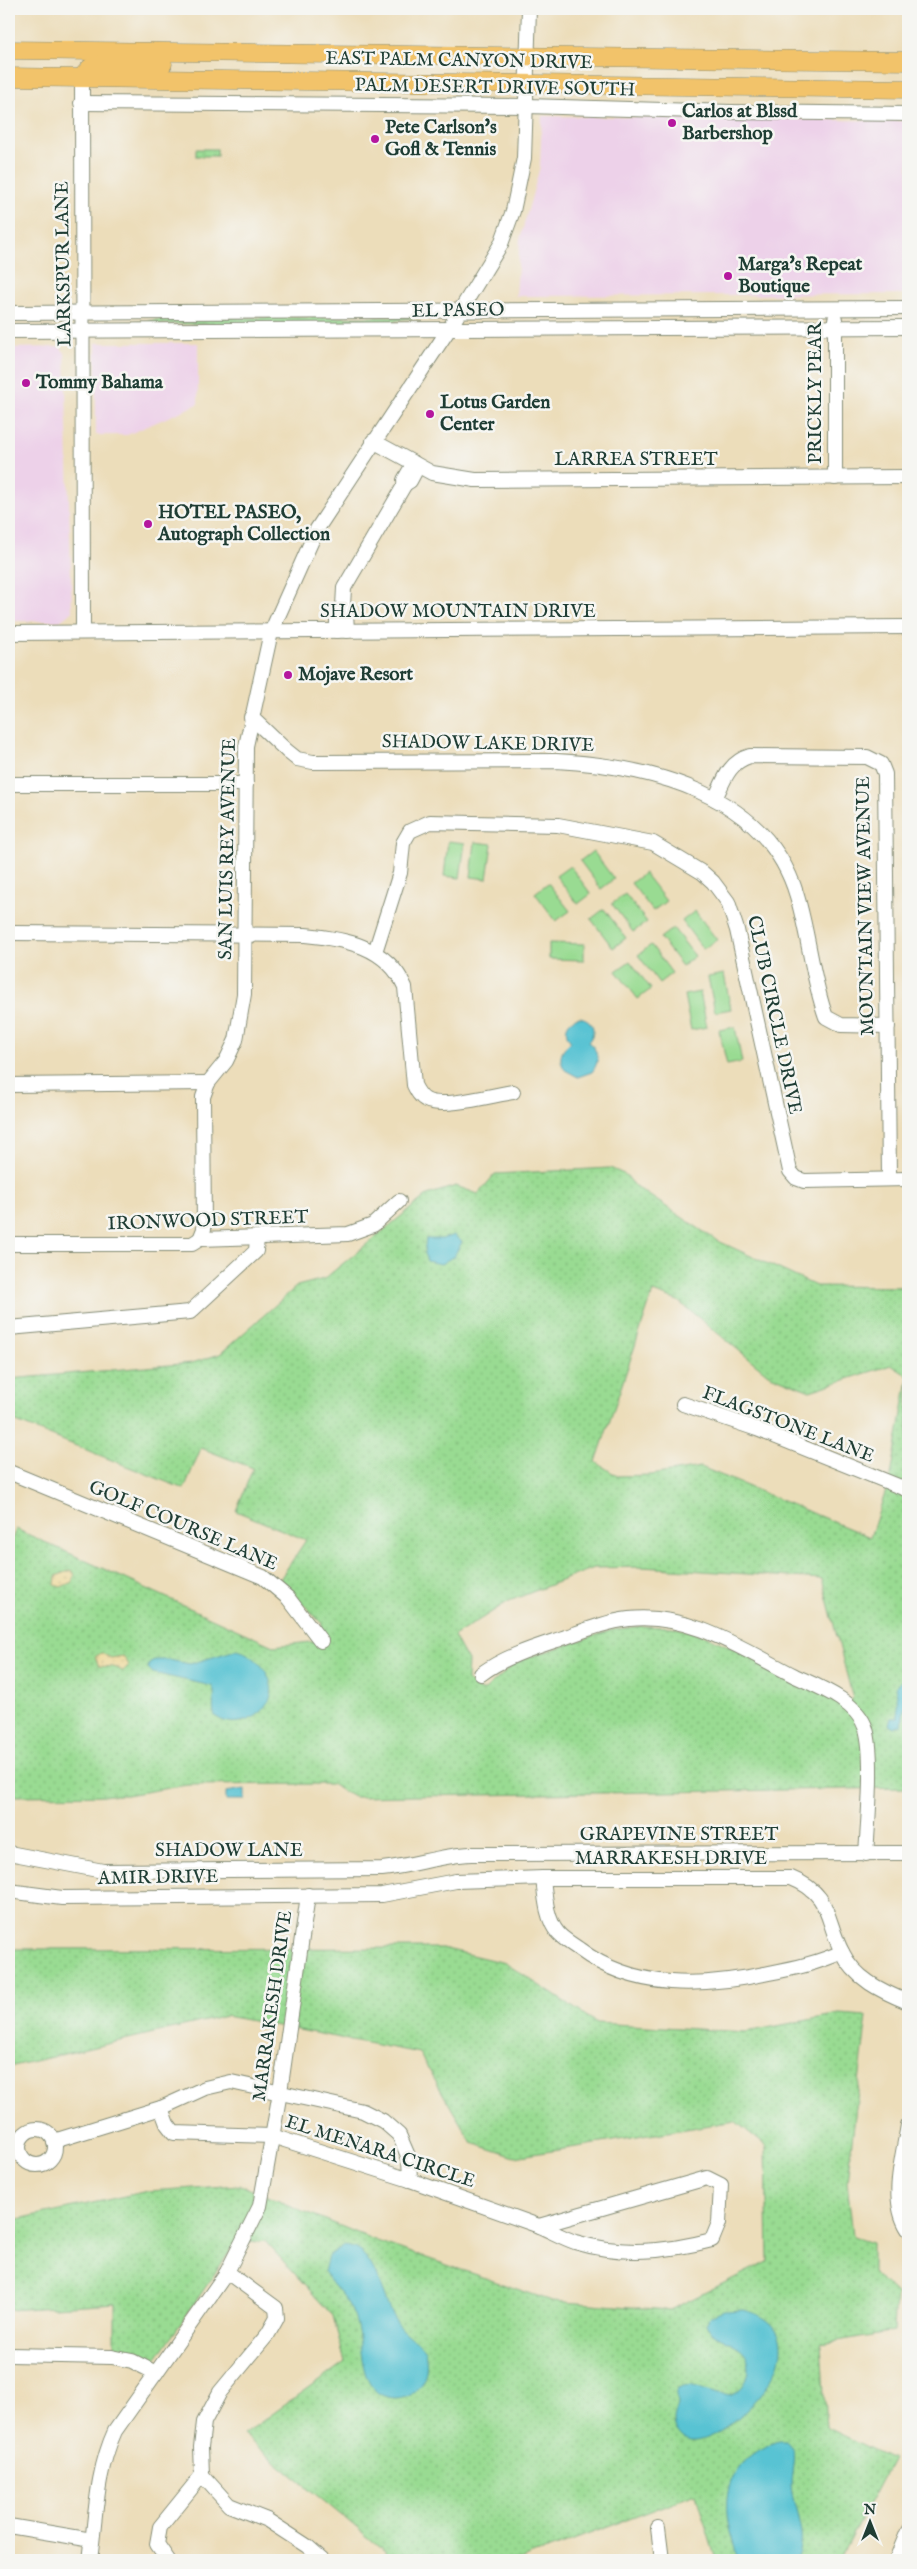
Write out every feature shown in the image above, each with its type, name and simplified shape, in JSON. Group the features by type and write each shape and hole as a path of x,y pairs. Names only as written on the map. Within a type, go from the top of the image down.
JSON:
{"main road":[{"name":"EAST PALM CANYON DRIVE","path":"9,50 908,61"},
{"path":"82,77 90,68 102,64 183,63 198,53"},
{"name":"EAST PALM CANYON DRIVE","path":"9,77 908,89"}],"street":[{"name":"SAN LUIS REY AVENUE","path":"200,1239 204,1229 203,1097 208,1083 226,1061 236,1040 244,994 246,746 271,632 317,529 373,441 449,329 501,244 511,218 522,172 528,83 529,9"},
{"name":"LARKSPUR LANE","path":"82,77 84,331 83,632"},
{"name":"PALM DESERT DRIVE SOUTH","path":"81,103 527,106 731,112 908,114"},
{"name":"PRICKLY PEAR","path":"835,308 835,478"},
{"name":"EL PASEO","path":"9,313 908,308"},
{"path":"9,325 70,323"},
{"name":"EL PASEO","path":"9,331 430,331 449,329 908,327"},
{"name":"LARREA STREET","path":"373,441 432,473 475,480 908,477"},
{"path":"342,631 337,614 344,606 344,588 405,484 404,480 416,464"},
{"name":"SHADOW MOUNTAIN DRIVE","path":"9,632 908,627"},
{"name":"SHADOW LAKE DRIVE","path":"251,717 287,752 297,759 596,763 632,769 664,778 715,798 744,818 766,840 785,867 797,895 812,966 826,1017 841,1025 888,1026"},
{"name":"MOUNTAIN VIEW AVENUE","path":"715,798 730,767 739,759 750,756 866,757 881,764 885,774 889,1178"},
{"path":"9,784 246,784"},
{"name":"CLUB CIRCLE DRIVE","path":"375,952 400,873 403,843 410,831 430,822 558,825 653,843 703,873 728,902 737,930 790,1171 796,1178 804,1181 908,1178"},
{"path":"9,933 245,933 333,938 375,952 388,960 399,973 405,987 414,1085 419,1095 427,1101 442,1103 513,1092"},
{"path":"9,1084 208,1083"},
{"name":"IRONWOOD STREET","path":"9,1244 192,1244 200,1239 348,1234 373,1225 399,1201"},
{"path":"9,1328 190,1312 256,1251 257,1237"},
{"name":"FLAGSTONE LANE","path":"683,1404 757,1429 908,1490"},
{"name":"GOLF COURSE LANE","path":"9,1472 263,1577 288,1598 321,1641"},
{"path":"481,1674 496,1663 556,1640 597,1626 628,1619 673,1621 708,1632 845,1701 866,1728 869,1752 866,1854"},
{"name":"SHADOW LANE","path":"9,1853 103,1871 382,1869 409,1866 450,1855"},
{"name":"GRAPEVINE STREET","path":"450,1855 908,1853"},
{"path":"543,1878 546,1901 557,1932 594,1960 624,1974 680,1984 704,1984 816,1964 842,1952"},
{"name":"MARRAKESH DRIVE","path":"90,2560 105,2453 115,2431 227,2272 260,2206 280,2092 308,1895 382,1895 456,1881 543,1878 792,1878 808,1885 826,1907 842,1952 858,1974 877,1989 908,2002"},
{"name":"AMIR DRIVE","path":"9,1891 62,1898 308,1895"},
{"path":"54,2141 161,2108 206,2088 231,2082 362,2111 383,2122 399,2135 409,2158 410,2180"},
{"name":"EL MENARA CIRCLE","path":"161,2108 166,2124 174,2134 272,2136 410,2180 539,2226 574,2242 624,2251 674,2250 712,2240 719,2223 721,2185 707,2178 539,2226"},
{"path":"908,2125 898,2187 902,2220 908,2229"},
{"path":"227,2272 276,2308 277,2318 268,2334 220,2392 204,2422 201,2447 202,2475 229,2504 267,2520 306,2546 323,2560"},
{"path":"9,2355 112,2357 132,2362 156,2373"},
{"path":"168,2560 157,2544 160,2527 202,2475"},
{"path":"9,2526 92,2540"},
{"path":"658,2528 662,2560"},
{"path":"896,2560 908,2531"}],"shaded area":[{"path":"542,116 908,121 908,294 516,296 520,239 540,167"},
{"path":"96,343 198,343 198,404 127,435 96,435"},
{"path":"60,347 65,353 72,612 60,621 9,621 9,348"}],"green space":[{"path":"196,149 217,149 217,156 196,156"},
{"path":"434,317 403,319 383,324 98,324 145,322 165,318"},
{"path":"448,841 465,843 460,878 444,876"},
{"path":"475,842 492,844 487,879 471,877"},
{"path":"593,851 614,879 601,889 580,861"},
{"path":"570,866 591,894 578,904 556,876"},
{"path":"644,873 666,901 653,911 631,883"},
{"path":"548,883 570,911 556,921 535,893"},
{"path":"625,894 647,922 633,932 612,904"},
{"path":"604,909 626,938 613,948 591,919"},
{"path":"695,911 717,940 703,949 682,921"},
{"path":"673,928 695,956 682,966 660,938"},
{"path":"549,943 584,944 584,960 549,959"},
{"path":"651,945 672,973 659,983 638,955"},
{"path":"630,961 651,989 638,999 616,971"},
{"path":"724,974 731,1009 715,1012 708,977"},
{"path":"700,992 707,1027 691,1030 684,995"},
{"path":"735,1027 742,1062 727,1065 719,1030"},
{"path":"610,1168 626,1175 635,1186 716,1240 816,1286 908,1287 908,1376 891,1365 810,1391 768,1374 678,1301 653,1292 596,1462 617,1476 651,1475 701,1467 870,1537 891,1476 908,1379 908,1788 354,1797 331,1784 187,1785 126,1795 9,1796 9,1547 16,1529 273,1646 321,1641 322,1624 280,1579 306,1540 236,1511 253,1468 201,1448 184,1489 9,1419 9,1379 192,1363 220,1354 297,1286 324,1279 427,1195 456,1186 478,1194 495,1174","holes":["642,1567 822,1579 853,1699 844,1702 707,1636 673,1627 641,1626 612,1630 524,1659 513,1665 485,1690 478,1690 467,1680 468,1661 454,1636 509,1601 594,1568"]},
{"path":"442,1948 505,1963 597,2023 746,2032 839,2014 867,2016 847,2182 853,2236 872,2242 872,2272 896,2294 894,2331 821,2344 826,2427 892,2459 839,2560 716,2560 696,2494 520,2560 387,2560 385,2551 243,2435 345,2362 333,2316 265,2241 235,2244 151,2367 115,2350 115,2303 9,2310 9,2221 148,2191 240,2185 377,2241 552,2301 670,2310 768,2261 766,2146 735,2121 515,2157 472,2143 419,2053 226,2016 9,2067 9,1949"}],"sand":[{"path":"72,1570 75,1575 72,1582 61,1587 55,1585 56,1576"},
{"path":"101,1653 111,1658 123,1656 129,1665 123,1671 114,1667 99,1666 95,1657"}],"water":[{"path":"580,1017 588,1021 593,1027 593,1034 588,1042 596,1052 597,1060 592,1072 578,1077 565,1070 561,1062 561,1055 564,1048 571,1042 566,1030 567,1026 572,1020"},
{"path":"454,1235 462,1242 454,1256 441,1264 427,1261 424,1253 426,1239 442,1239"},
{"path":"236,1650 250,1655 262,1666 270,1680 271,1688 271,1695 263,1710 256,1716 240,1722 231,1722 215,1716 213,1708 214,1690 212,1686 153,1673 148,1668 149,1664 156,1660 169,1660 190,1664"},
{"path":"902,1681 908,1682 908,1705 904,1709 902,1725 894,1728 889,1725 891,1718 898,1718 895,1687"},
{"path":"245,1789 245,1800 226,1800 226,1792"},
{"path":"343,2246 354,2249 363,2255 376,2275 395,2320 425,2351 425,2376 416,2390 406,2396 395,2398 382,2395 373,2389 367,2379 354,2316 348,2304 324,2272 328,2256"},
{"path":"744,2310 770,2323 780,2341 778,2363 767,2386 749,2407 729,2425 708,2437 691,2441 686,2439 681,2436 674,2423 678,2404 677,2389 684,2386 692,2386 716,2394 732,2394 740,2389 747,2379 748,2358 744,2352 717,2336 706,2324 709,2317 724,2311"},
{"path":"779,2441 786,2441 793,2449 794,2458 791,2484 801,2532 800,2551 796,2560 741,2560 734,2547 727,2516 729,2488 741,2464 764,2447"}],"place":[{"name":"Carlos at Blssd Barbershop","path":"672,123"},
{"name":"Pete Carlson's Gofl & Tennis","path":"375,139"},
{"name":"Marga's Repeat Boutique","path":"728,276"},
{"name":"Tommy Bahama","path":"26,383"},
{"name":"Lotus Garden Center","path":"430,414"},
{"name":"HOTEL PASEO, Autograph Collection","path":"148,524"},
{"name":"Mojave Resort","path":"288,675"}]}
